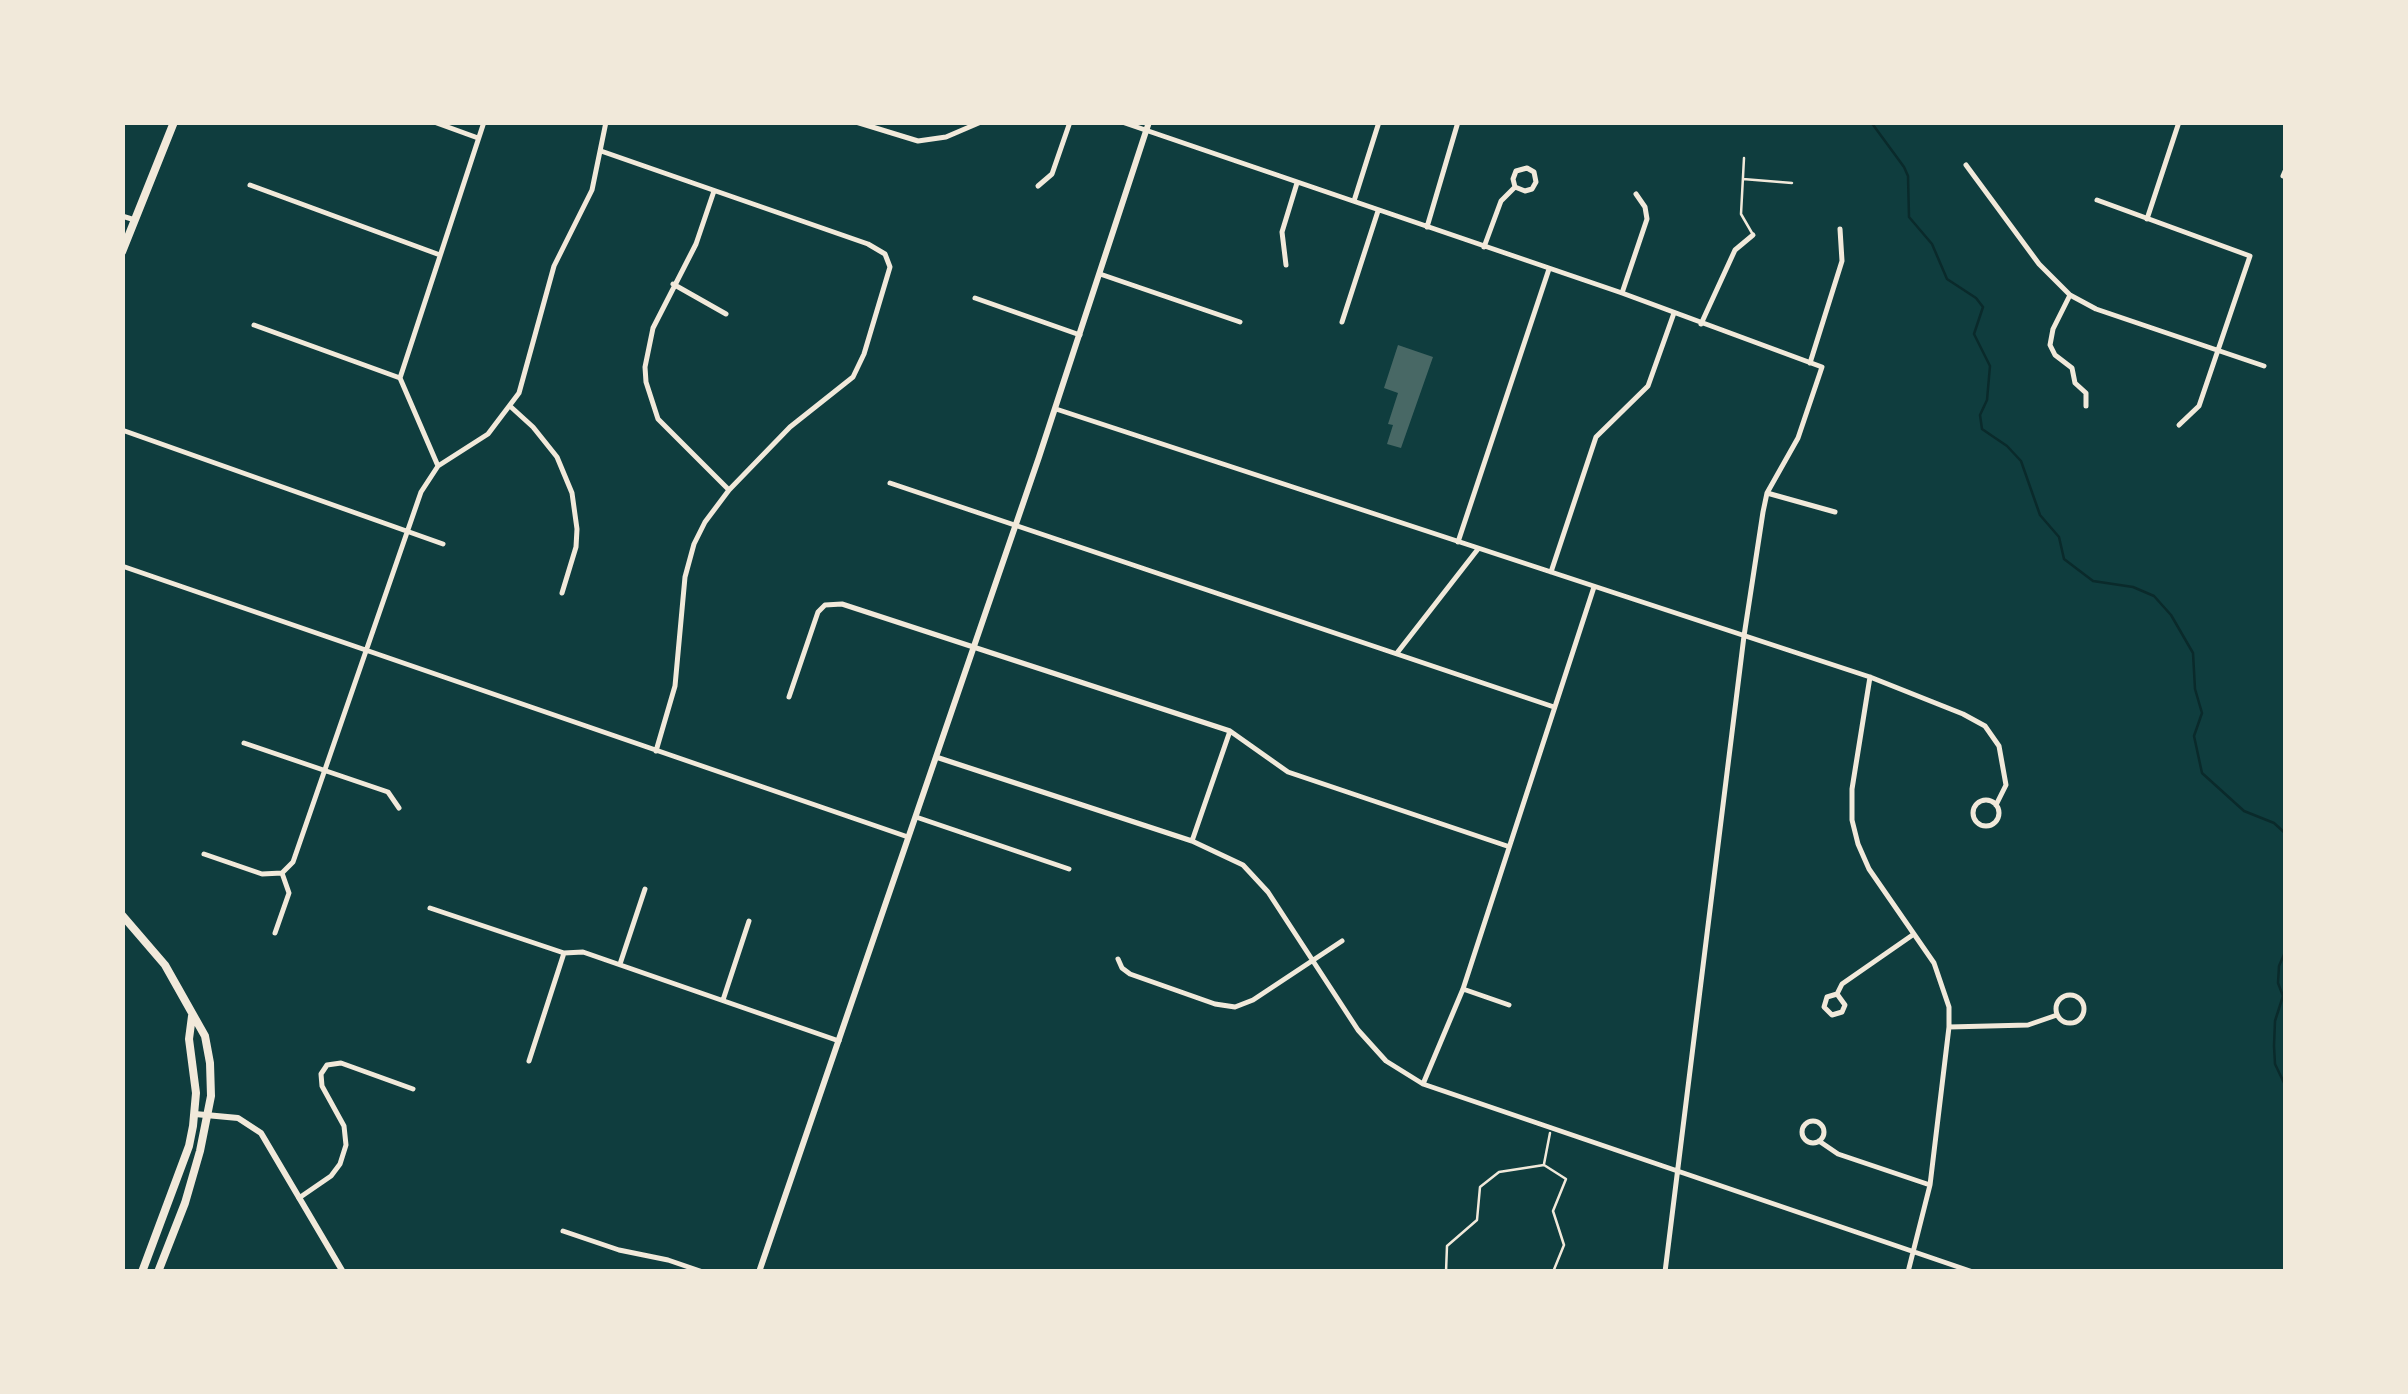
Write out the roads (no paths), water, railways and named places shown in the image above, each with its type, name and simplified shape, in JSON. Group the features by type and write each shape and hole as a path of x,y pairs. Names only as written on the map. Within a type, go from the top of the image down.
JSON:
{"main road":[{"path":"122,252 174,122"},
{"path":"122,915 165,966 205,1036 210,1064 208,1115 188,1192 158,1272"},
{"path":"142,1272 189,1146 196,1093 188,1039 192,1016"}],"street":[{"path":"434,122 478,138"},
{"path":"438,466 400,378 484,122"},
{"path":"204,854 262,874 282,873 293,862 421,492 438,466 488,434 511,407 524,378 554,266 592,190 606,122"},
{"path":"856,122 918,141 946,137 981,122"},
{"path":"1038,186 1052,174 1070,122"},
{"path":"1122,122 1148,127 1822,367 1798,438 1767,492 1744,636 1666,1272"},
{"path":"1354,202 1378,122"},
{"path":"1427,228 1458,122"},
{"path":"2148,219 2180,122"},
{"path":"759,1272 1056,409 1148,127"},
{"path":"601,151 868,244 889,259 890,275 864,354 852,377 790,427 729,490 705,522 690,558 676,686 656,750"},
{"path":"1966,166 2038,264 2070,295 2096,309 2264,366"},
{"path":"1527,168 1534,172 1536,182 1532,189 1525,192 1515,187 1516,172 1527,168"},
{"path":"1286,265 1282,232 1297,183"},
{"path":"250,185 440,255"},
{"path":"1484,247 1498,206 1515,187"},
{"path":"714,191 696,244 653,328 648,349 648,394 668,432 729,490"},
{"path":"1622,294 1647,219 1645,207 1636,194"},
{"path":"2097,200 2250,256 2199,406 2179,425"},
{"path":"1342,322 1378,210"},
{"path":"122,216 135,220"},
{"path":"1810,363 1842,261 1840,229"},
{"path":"1701,324 1736,250 1754,234"},
{"path":"1458,542 1549,269"},
{"path":"1100,274 1240,322"},
{"path":"673,284 726,314"},
{"path":"2070,295 2053,329 2050,345 2055,355 2072,368 2075,384 2086,393 2086,406"},
{"path":"975,298 1080,336"},
{"path":"1551,572 1596,438 1648,386 1674,313"},
{"path":"254,326 400,378"},
{"path":"511,407 558,457 572,494 576,548 562,593"},
{"path":"1056,409 1870,678 1975,719 1994,735 2003,758 2006,785 1996,805 1999,812 1994,823 1983,826 1975,820 1974,808 1980,801 1989,800 1996,805"},
{"path":"122,430 443,544"},
{"path":"890,483 1554,706"},
{"path":"1767,492 1835,512"},
{"path":"1397,653 1478,548"},
{"path":"122,566 908,837"},
{"path":"1423,1084 1463,989 1594,587"},
{"path":"789,697 813,621 825,605 842,604 1230,731 1288,772 1508,846"},
{"path":"1870,678 1852,789 1852,820 1862,857 1940,975 1946,990 1950,1028 1930,1185 1908,1272"},
{"path":"1192,841 1230,731"},
{"path":"244,743 388,792 399,808"},
{"path":"936,757 1222,852 1257,878 1375,1050 1402,1073 1423,1084 1973,1272"},
{"path":"916,816 1070,869"},
{"path":"275,932 288,893 282,873"},
{"path":"620,964 645,889"},
{"path":"430,908 564,953 583,952 620,964 838,1041"},
{"path":"724,1000 750,921"},
{"path":"1837,994 1842,984 1914,934"},
{"path":"1118,959 1130,974 1226,1007 1253,1000 1342,941"},
{"path":"528,1061 564,953"},
{"path":"1463,989 1509,1005"},
{"path":"1837,994 1843,998 1844,1008 1832,1015 1824,1004 1830,995 1837,994"},
{"path":"2071,996 2082,1003 2084,1012 2076,1022 2063,1022 2058,1015 2057,1006 2062,998 2071,996"},
{"path":"1950,1028 2028,1025 2058,1015"},
{"path":"299,1198 331,1176 340,1164 346,1144 344,1126 322,1086 327,1066 341,1063 412,1088"},
{"path":"195,1114 238,1118 261,1132 343,1272"},
{"path":"1819,1142 1824,1132 1821,1124 1806,1123 1802,1133 1812,1144 1819,1142 1838,1154 1930,1185"},
{"path":"563,1232 703,1272"}],"lane":[{"path":"1744,158 1741,214 1754,234"},
{"path":"1743,179 1792,183"}],"waterway":[{"path":"1871,122 1908,176 1909,217 1932,244 1947,279 1983,307 1974,334 1990,366 1987,400 1980,415 1982,429 2021,461 2040,515 2059,537 2064,559 2093,581 2133,587 2154,596 2171,615 2193,653 2195,689 2202,713 2194,736 2202,773 2244,811 2274,823 2286,834"},
{"path":"2286,919 2286,924"},
{"path":"2286,950 2279,966 2278,983 2283,996 2275,1021 2274,1046 2275,1064 2286,1087"}]}
